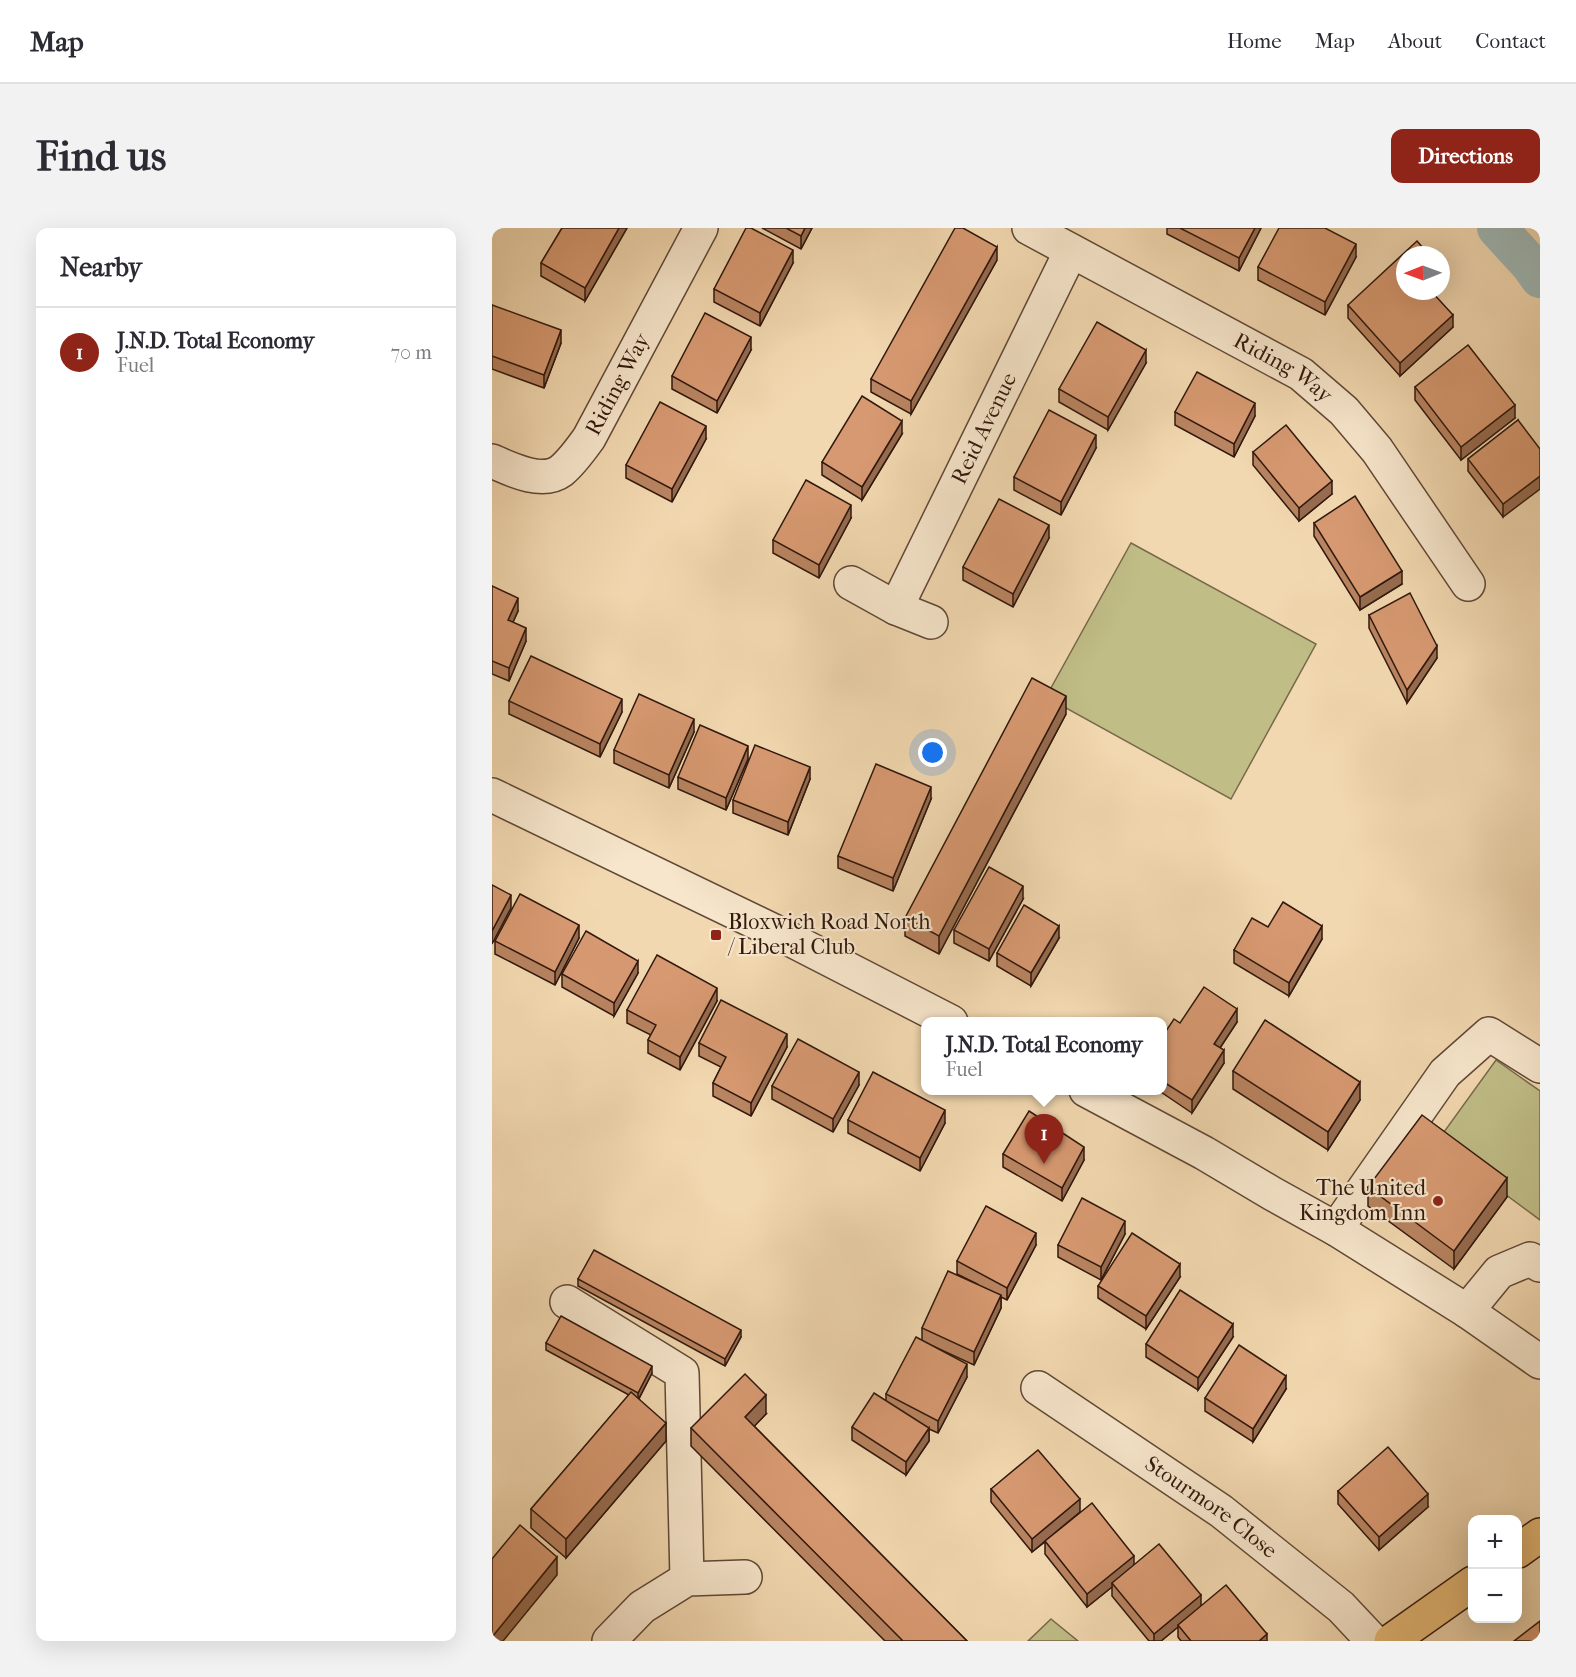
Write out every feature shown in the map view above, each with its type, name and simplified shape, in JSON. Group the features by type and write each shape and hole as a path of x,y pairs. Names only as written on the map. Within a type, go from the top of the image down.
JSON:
{"main road":[{"path":"1522,1548 1540,1535"},
{"path":"1390,1641 1468,1586"}],"street":[{"name":"Riding Way","path":"492,461 520,473 543,476 559,473 571,462 589,438 701,228"},
{"name":"Riding Way","path":"1029,228 1301,374 1344,411 1377,450 1468,584"},
{"name":"Reid Avenue","path":"896,608 1071,251"},
{"path":"851,583 896,608 931,622"},
{"path":"492,795 776,932 941,1017"},
{"path":"1336,1229 1445,1073 1489,1034 1540,1066"},
{"path":"1095,1095 1204,1153 1336,1229 1467,1311 1540,1362"},
{"path":"1467,1311 1499,1272 1530,1259 1540,1265"},
{"path":"567,1302 682,1373 687,1579"},
{"name":"Stourmore Close","path":"1038,1388 1221,1511 1341,1606 1373,1641"},
{"path":"609,1641 642,1607 687,1579 745,1577"}],"shaded area":[{"path":"1131,543 1316,644 1231,799 1046,697"},
{"path":"1496,1060 1540,1091 1540,1220 1436,1143"},
{"path":"1051,1619 1078,1641 1028,1641"}],"building":[{"path":"562,228 619,228 585,288 541,263"},
{"path":"746,228 751,228 793,250 760,313 714,289"},
{"path":"786,228 805,228 801,236"},
{"path":"955,228 963,228 997,247 911,401 871,379"},
{"path":"1180,228 1255,228 1239,258"},
{"path":"1279,228 1325,228 1356,244 1325,302 1258,267"},
{"path":"1417,241 1421,246 1412,246"},
{"path":"1396,260 1396,300 1439,300 1453,315 1400,363 1348,305"},
{"path":"492,305 561,330 544,375 492,356"},
{"path":"705,313 751,337 717,401 672,376"},
{"path":"1097,322 1146,350 1108,417 1059,389"},
{"path":"1468,345 1515,405 1461,447 1415,387"},
{"path":"1197,372 1255,403 1234,444 1175,412"},
{"path":"862,396 902,421 862,487 822,462"},
{"path":"660,402 706,426 672,489 626,465"},
{"path":"1049,410 1096,435 1061,502 1014,477"},
{"path":"1518,420 1540,449 1540,476 1503,504 1468,459"},
{"path":"1286,425 1332,481 1299,508 1253,452"},
{"path":"806,480 851,505 819,565 773,540"},
{"path":"1355,496 1402,571 1360,597 1314,523"},
{"path":"999,499 1049,525 1013,594 963,567"},
{"path":"492,586 518,598 508,620 526,628 509,668 492,661"},
{"path":"1410,593 1437,646 1407,690 1369,615"},
{"path":"531,656 622,699 600,744 509,701"},
{"path":"1032,678 1066,696 939,936 905,918"},
{"path":"639,694 694,719 669,775 614,750"},
{"path":"700,725 748,746 726,798 678,777"},
{"path":"755,745 810,767 788,822 733,800"},
{"path":"876,764 931,787 893,878 838,856"},
{"path":"989,867 1023,886 989,949 954,930"},
{"path":"492,885 511,895 492,931"},
{"path":"520,894 579,925 555,972 495,941"},
{"path":"1283,902 1322,926 1289,983 1234,950 1252,918 1268,927"},
{"path":"1024,905 1059,926 1031,973 997,953"},
{"path":"586,931 638,961 614,1003 562,974"},
{"path":"657,955 717,988 680,1057 648,1040 656,1025 627,1010"},
{"path":"1204,987 1237,1009 1214,1044 1224,1050 1192,1100 1167,1084 1167,1030 1174,1019 1180,1023"},
{"path":"721,1000 787,1034 751,1103 713,1083 726,1057 699,1043"},
{"path":"1265,1020 1360,1082 1328,1132 1233,1071"},
{"path":"798,1039 859,1072 833,1119 772,1086"},
{"path":"873,1072 945,1110 920,1158 848,1120"},
{"path":"1029,1111 1084,1147 1062,1188 1003,1154"},
{"name":"The United Kingdom Inn","path":"1422,1115 1507,1178 1454,1251 1368,1187"},
{"path":"1082,1198 1125,1221 1101,1267 1058,1245"},
{"path":"986,1206 1036,1233 1007,1288 957,1261"},
{"path":"1132,1233 1180,1264 1146,1316 1098,1286"},
{"path":"594,1250 741,1330 725,1359 578,1279"},
{"path":"948,1271 1001,1295 974,1352 922,1328"},
{"path":"1180,1290 1233,1324 1198,1378 1146,1344"},
{"path":"561,1316 652,1366 638,1393 546,1343"},
{"path":"916,1337 967,1364 938,1421 886,1394"},
{"path":"1239,1345 1286,1376 1253,1429 1205,1398"},
{"path":"745,1374 766,1395 745,1417 967,1641 903,1641 691,1428"},
{"path":"631,1392 666,1423 566,1539 531,1509"},
{"path":"874,1393 929,1428 906,1462 852,1427"},
{"path":"1388,1447 1428,1494 1379,1537 1338,1491"},
{"path":"1038,1450 1080,1499 1032,1539 991,1489"},
{"path":"1092,1503 1134,1556 1087,1594 1045,1541"},
{"path":"520,1525 557,1557 492,1637 492,1559"},
{"path":"1159,1544 1201,1595 1154,1634 1112,1583"},
{"path":"1226,1585 1267,1634 1259,1641 1191,1641 1178,1625"},
{"path":"1540,1621 1540,1641 1514,1641"}],"waterway":[{"path":"1497,228 1540,278"}],"place":[{"name":"Bloxwich Road North / Liberal Club","path":"716,935"},
{"name":"J.N.D. Total Economy","path":"1044,1164"},
{"name":"The United Kingdom Inn","path":"1438,1201"}]}
